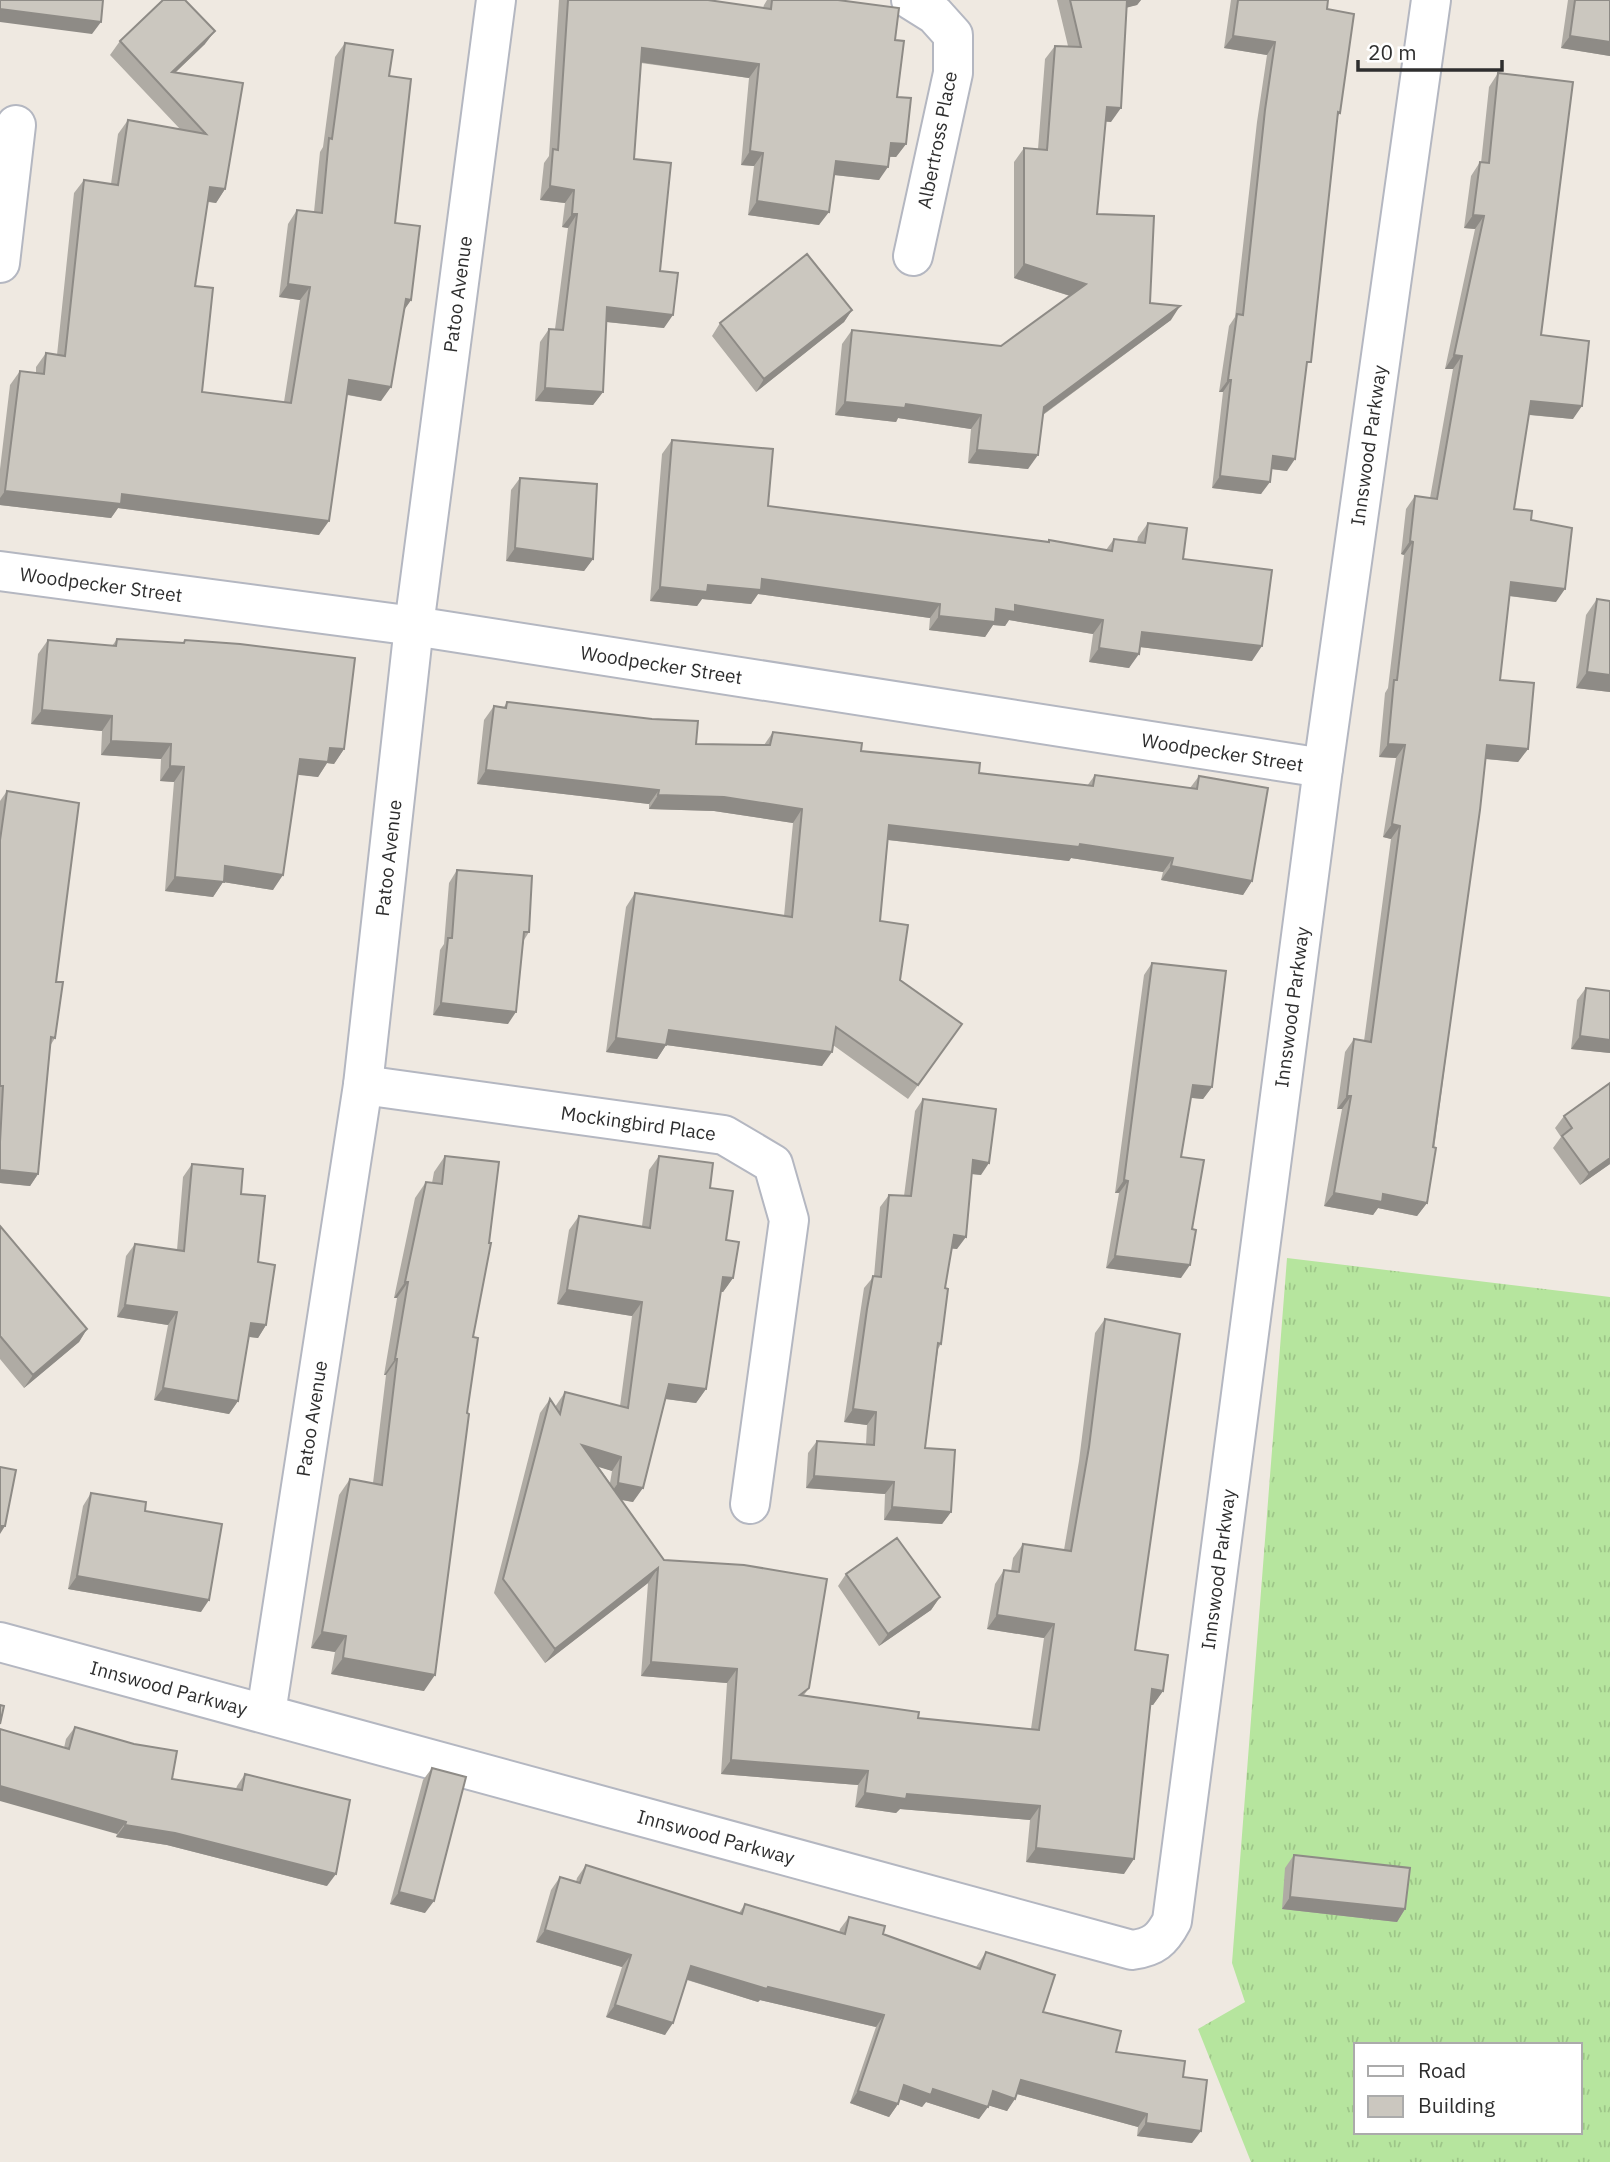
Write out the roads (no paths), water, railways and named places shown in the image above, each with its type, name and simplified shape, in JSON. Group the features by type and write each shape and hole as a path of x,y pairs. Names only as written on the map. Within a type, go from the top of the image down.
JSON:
{"street":[{"name":"Patoo Avenue","path":"266,1713 363,1085 414,626 496,0"},
{"name":"Albertross Place","path":"911,0 934,15 953,36 953,73 913,256"},
{"name":"Innswood Parkway","path":"0,1642 1132,1950 1149,1948 1162,1939 1172,1921 1323,768 1431,0"},
{"path":"0,263 16,125"},
{"name":"Woodpecker Street","path":"0,571 414,626 1323,768"},
{"name":"Mockingbird Place","path":"363,1085 724,1135 774,1164 789,1220 750,1504"}]}
